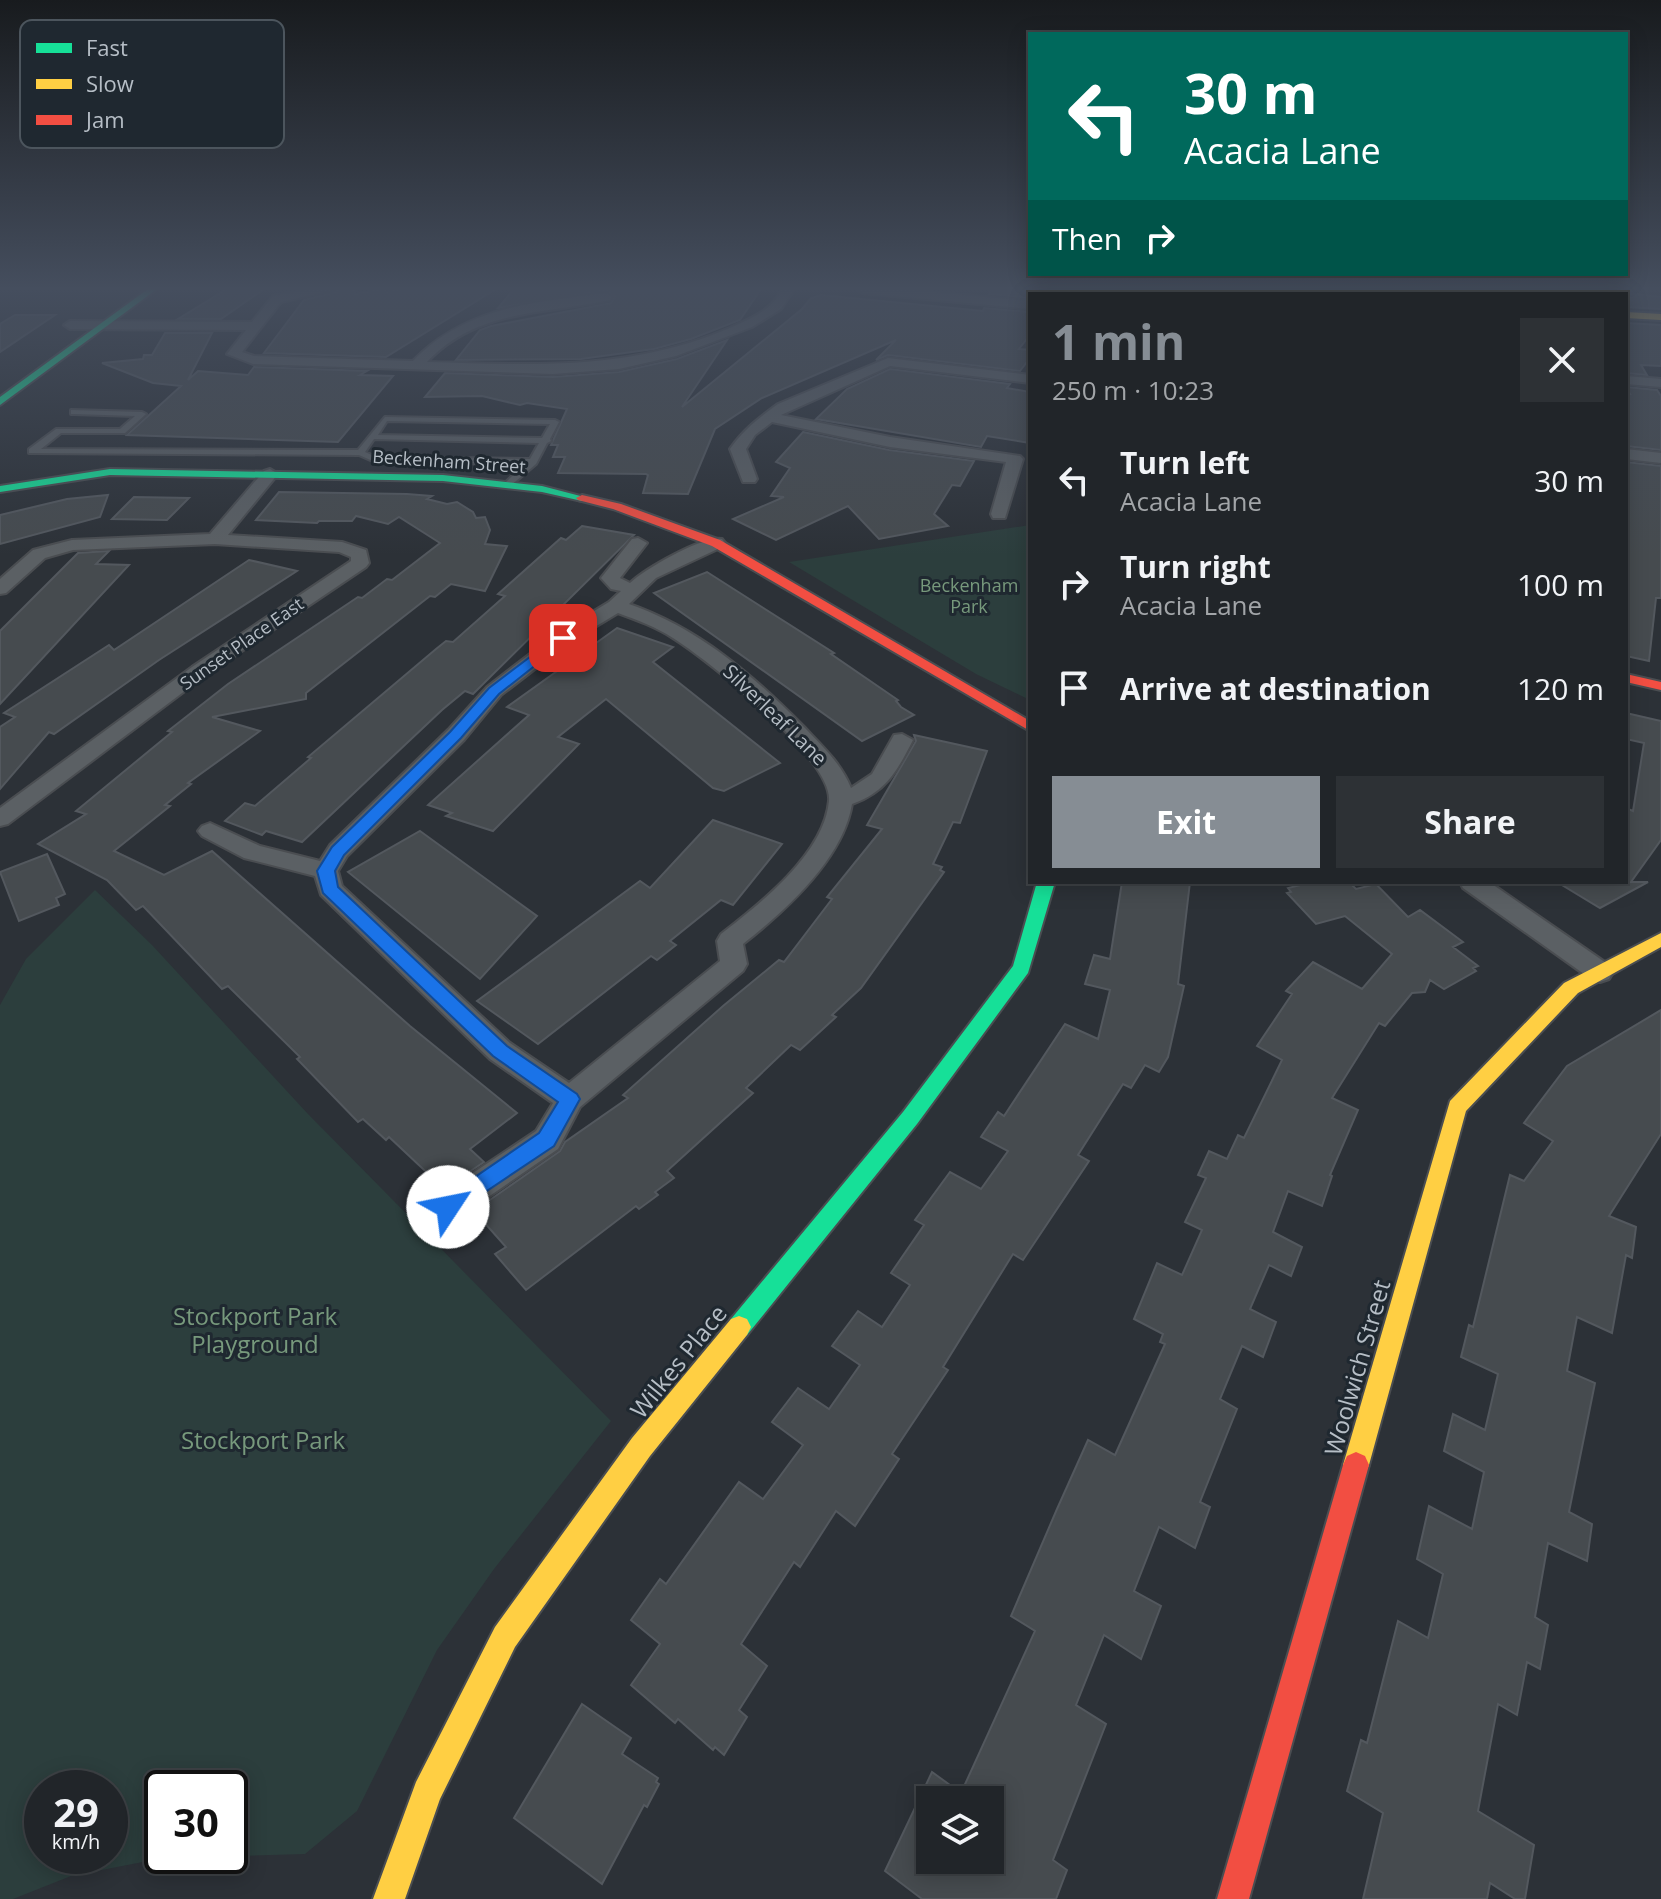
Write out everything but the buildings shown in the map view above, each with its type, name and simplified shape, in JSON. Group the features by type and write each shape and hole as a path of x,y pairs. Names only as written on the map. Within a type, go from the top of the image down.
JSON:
{"street":[{"path":"0,402 33,378"},
{"path":"749,479 738,449 750,432 767,417 848,378"},
{"path":"1628,380 1661,383"},
{"path":"767,417 890,442 1015,459 999,514"},
{"path":"1628,454 1661,458"},
{"name":"Beckenham Street","path":"0,489 110,472 443,478 509,484 617,506 716,543 1028,726"},
{"path":"0,589 39,554 72,545 215,539 270,474"},
{"name":"Sunset Place East","path":"0,819 199,671 360,563 360,554 342,547 215,539"},
{"path":"634,589 617,585 610,578 638,543"},
{"path":"570,1099 500,1051 330,889 326,871 338,851 456,735 494,691 563,638 616,606 650,574 716,543"},
{"name":"Silverleaf Lane","path":"616,606 641,613 676,629 725,666 832,770 841,800"},
{"path":"1628,678 1661,686"},
{"path":"448,1207 547,1140 570,1099 734,964 730,941 781,900 810,862 838,815 841,800 879,783 902,740"},
{"path":"210,831 252,852 326,871"},
{"name":"Wilkes Place","path":"389,1899 427,1793 505,1637 641,1447 910,1118 1022,968 1045,884"},
{"path":"1475,884 1600,972"},
{"name":"Woolwich Street","path":"1233,1899 1457,1107 1571,988 1661,939"}],"lane":[{"path":"74,412 142,414 122,431 59,431 32,451 360,453 375,459 533,462"},
{"path":"360,453 385,419 555,422 533,462 509,484"},
{"path":"372,437 547,441"},
{"path":"84,476 109,452"},
{"path":"201,473 219,453"}],"green space":[{"name":"Beckenham Park","path":"1028,525 1028,699 976,674 789,562"},
{"name":"Stockport Park","path":"95,890 152,945 308,1114 611,1421 494,1569 437,1650 357,1811 305,1854 248,1856 248,1770 144,1770 144,1862 128,1865 128,1770 24,1770 24,1874 81,1874 13,1899 0,1899 0,1005 26,959"}],"traffic: fast":[{"path":"0,402 33,378"},
{"path":"0,489 110,472 443,478 542,489 582,498"},
{"path":"739,1327 910,1118 1022,968 1045,884"}],"traffic: slow":[{"path":"1356,1465 1457,1107 1571,988 1661,939"},
{"path":"389,1899 427,1793 505,1637 641,1447 739,1327"}],"traffic: jam":[{"path":"582,498 617,506 716,543 1028,726"},
{"path":"1628,678 1661,686"},
{"path":"1233,1899 1356,1465"}],"route":[{"path":"448,1207 547,1140 570,1099 500,1051 330,889 326,871 338,851 456,735 494,691 563,638"}],"park label":[{"name":"Stockport Park Playground","path":"255,1331"}]}
